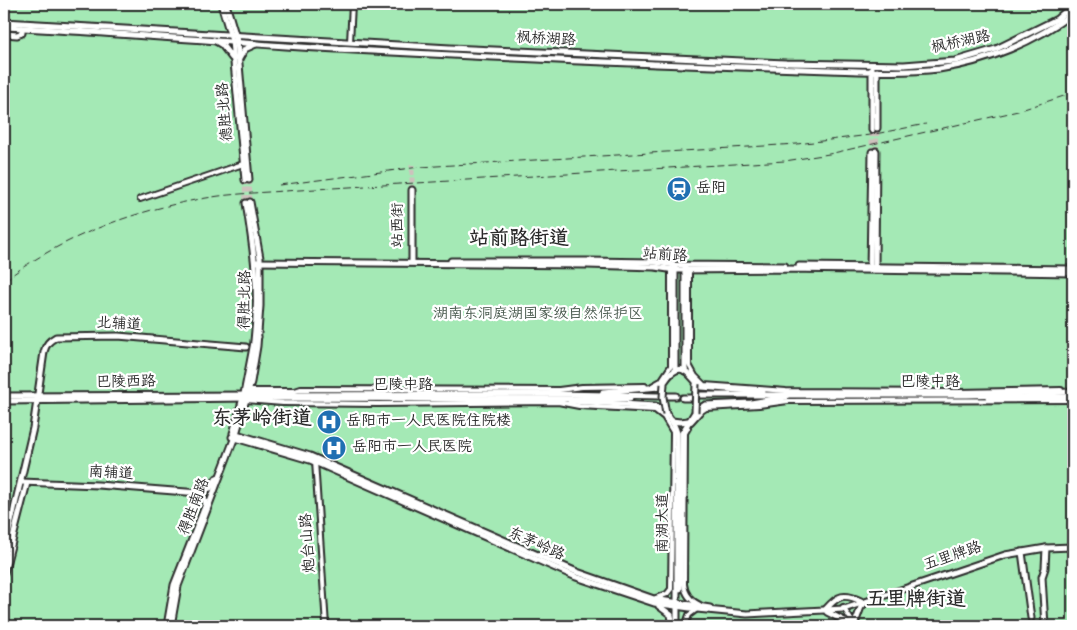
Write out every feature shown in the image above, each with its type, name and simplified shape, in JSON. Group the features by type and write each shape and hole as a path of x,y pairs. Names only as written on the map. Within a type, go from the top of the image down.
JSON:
{"main road":[{"path":"221,4 233,38"},
{"path":"226,4 233,38"},
{"name":"枫桥湖路","path":"4,26 786,63 874,69 955,61 996,49 1057,19 1073,6"},
{"name":"枫桥湖路","path":"4,22 213,40 233,38 258,43 547,59 874,69 937,69 999,54 1061,23 1073,14"},
{"path":"4,34 17,35 22,33 22,28"},
{"name":"德胜北路","path":"233,38 236,60 247,180 243,164 236,60"},
{"path":"213,40 222,45 236,60 245,49 258,43"},
{"path":"874,69 874,129"},
{"path":"873,268 874,151"},
{"name":"站西街","path":"412,190 412,261"},
{"name":"得胜北路","path":"246,396 255,361 260,306 258,260 248,203"},
{"path":"255,361 246,347 254,342 258,260"},
{"name":"站前路","path":"258,260 674,268 1073,268"},
{"name":"站前路","path":"258,260 655,262 674,268"},
{"path":"674,268 674,370"},
{"path":"685,370 687,268"},
{"name":"站前路","path":"873,268 1073,273"},
{"name":"北辅道","path":"24,482 46,344 56,337 118,336 246,347"},
{"name":"得胜南路","path":"171,626 178,586 234,436 246,396 254,342 258,337"},
{"path":"666,414 663,397 664,384 674,370 685,370 692,376 696,384 696,412"},
{"name":"巴陵中路","path":"246,396 558,396 654,388 664,384"},
{"name":"巴陵中路","path":"696,384 706,388 786,396 1073,399"},
{"name":"巴陵中路","path":"683,397 966,395 1073,391"},
{"name":"巴陵中路","path":"246,396 419,392 676,397"},
{"name":"巴陵西路","path":"4,396 38,399"},
{"name":"巴陵西路","path":"4,401 246,396"},
{"name":"巴陵中路","path":"558,396 579,403 656,406 672,421"},
{"name":"巴陵中路","path":"688,421 705,405 752,403 786,396"},
{"path":"672,421 688,421"},
{"name":"南湖大道","path":"672,421 677,433 679,504 678,626"},
{"path":"679,504 682,433 688,421"},
{"name":"得胜南路","path":"199,493 210,488 215,482 234,436"},
{"name":"东茅岭路","path":"234,436 315,460 576,572 654,601 747,612 826,610"},
{"path":"4,552 24,482"},
{"path":"4,573 24,482"},
{"name":"南辅道","path":"24,482 199,493"},
{"path":"167,626 174,584 206,504 203,495 199,493"},
{"name":"五里牌路","path":"843,608 1004,552 1046,545 1073,546"},
{"name":"五里牌路","path":"863,601 1005,554 1073,546"},
{"path":"1046,548 1045,568 1042,577 1046,626"},
{"path":"1022,552 1031,618"},
{"path":"850,596 863,601 855,626 826,610 836,598 850,596"},
{"path":"654,601 671,615 673,626"},
{"name":"东茅岭路","path":"678,604 697,610 747,614 843,608"}],"street":[{"path":"350,42 352,4"},
{"path":"140,200 243,164"},
{"path":"251,382 255,388 262,390 419,392 440,390 559,390 582,387 656,385 671,366 674,268"},
{"path":"687,268 689,366 704,385 786,391 1073,391"},
{"path":"246,396 262,390"},
{"path":"440,390 448,394"},
{"path":"246,396 378,404 558,402 579,406 655,410 664,417 671,427 674,457 671,589 667,594 654,601"},
{"path":"703,607 696,604 684,590 685,433 689,425 706,408 759,405 788,401 1073,399"},
{"name":"炮台山路","path":"315,460 326,626"},
{"path":"843,608 855,626"},
{"path":"685,626 689,616 697,610"}],"green space":[{"name":"湖南东洞庭湖国家级自然保护区","path":"4,4 1073,4 1073,626 4,626"}],"tunnel":[{"path":"876,151 877,128"},
{"path":"872,130 872,152"},
{"path":"412,165 412,190"},
{"path":"245,180 246,203"},
{"path":"249,180 250,202"}],"railway":[{"path":"4,281 28,264 79,236 134,215 190,201 219,196 259,193 785,161 829,154 1018,111 1073,93"},
{"path":"279,185 420,167 797,144 870,135 926,124"}],"place":[{"name":"岳阳","path":"679,189"},
{"name":"岳阳市一人民医院住院楼","path":"329,422"},
{"name":"岳阳市一人民医院","path":"334,448"}],"district":[{"name":"站前路街道","path":"519,240"},
{"name":"东茅岭街道","path":"262,420"},
{"name":"五里牌街道","path":"916,601"}]}
